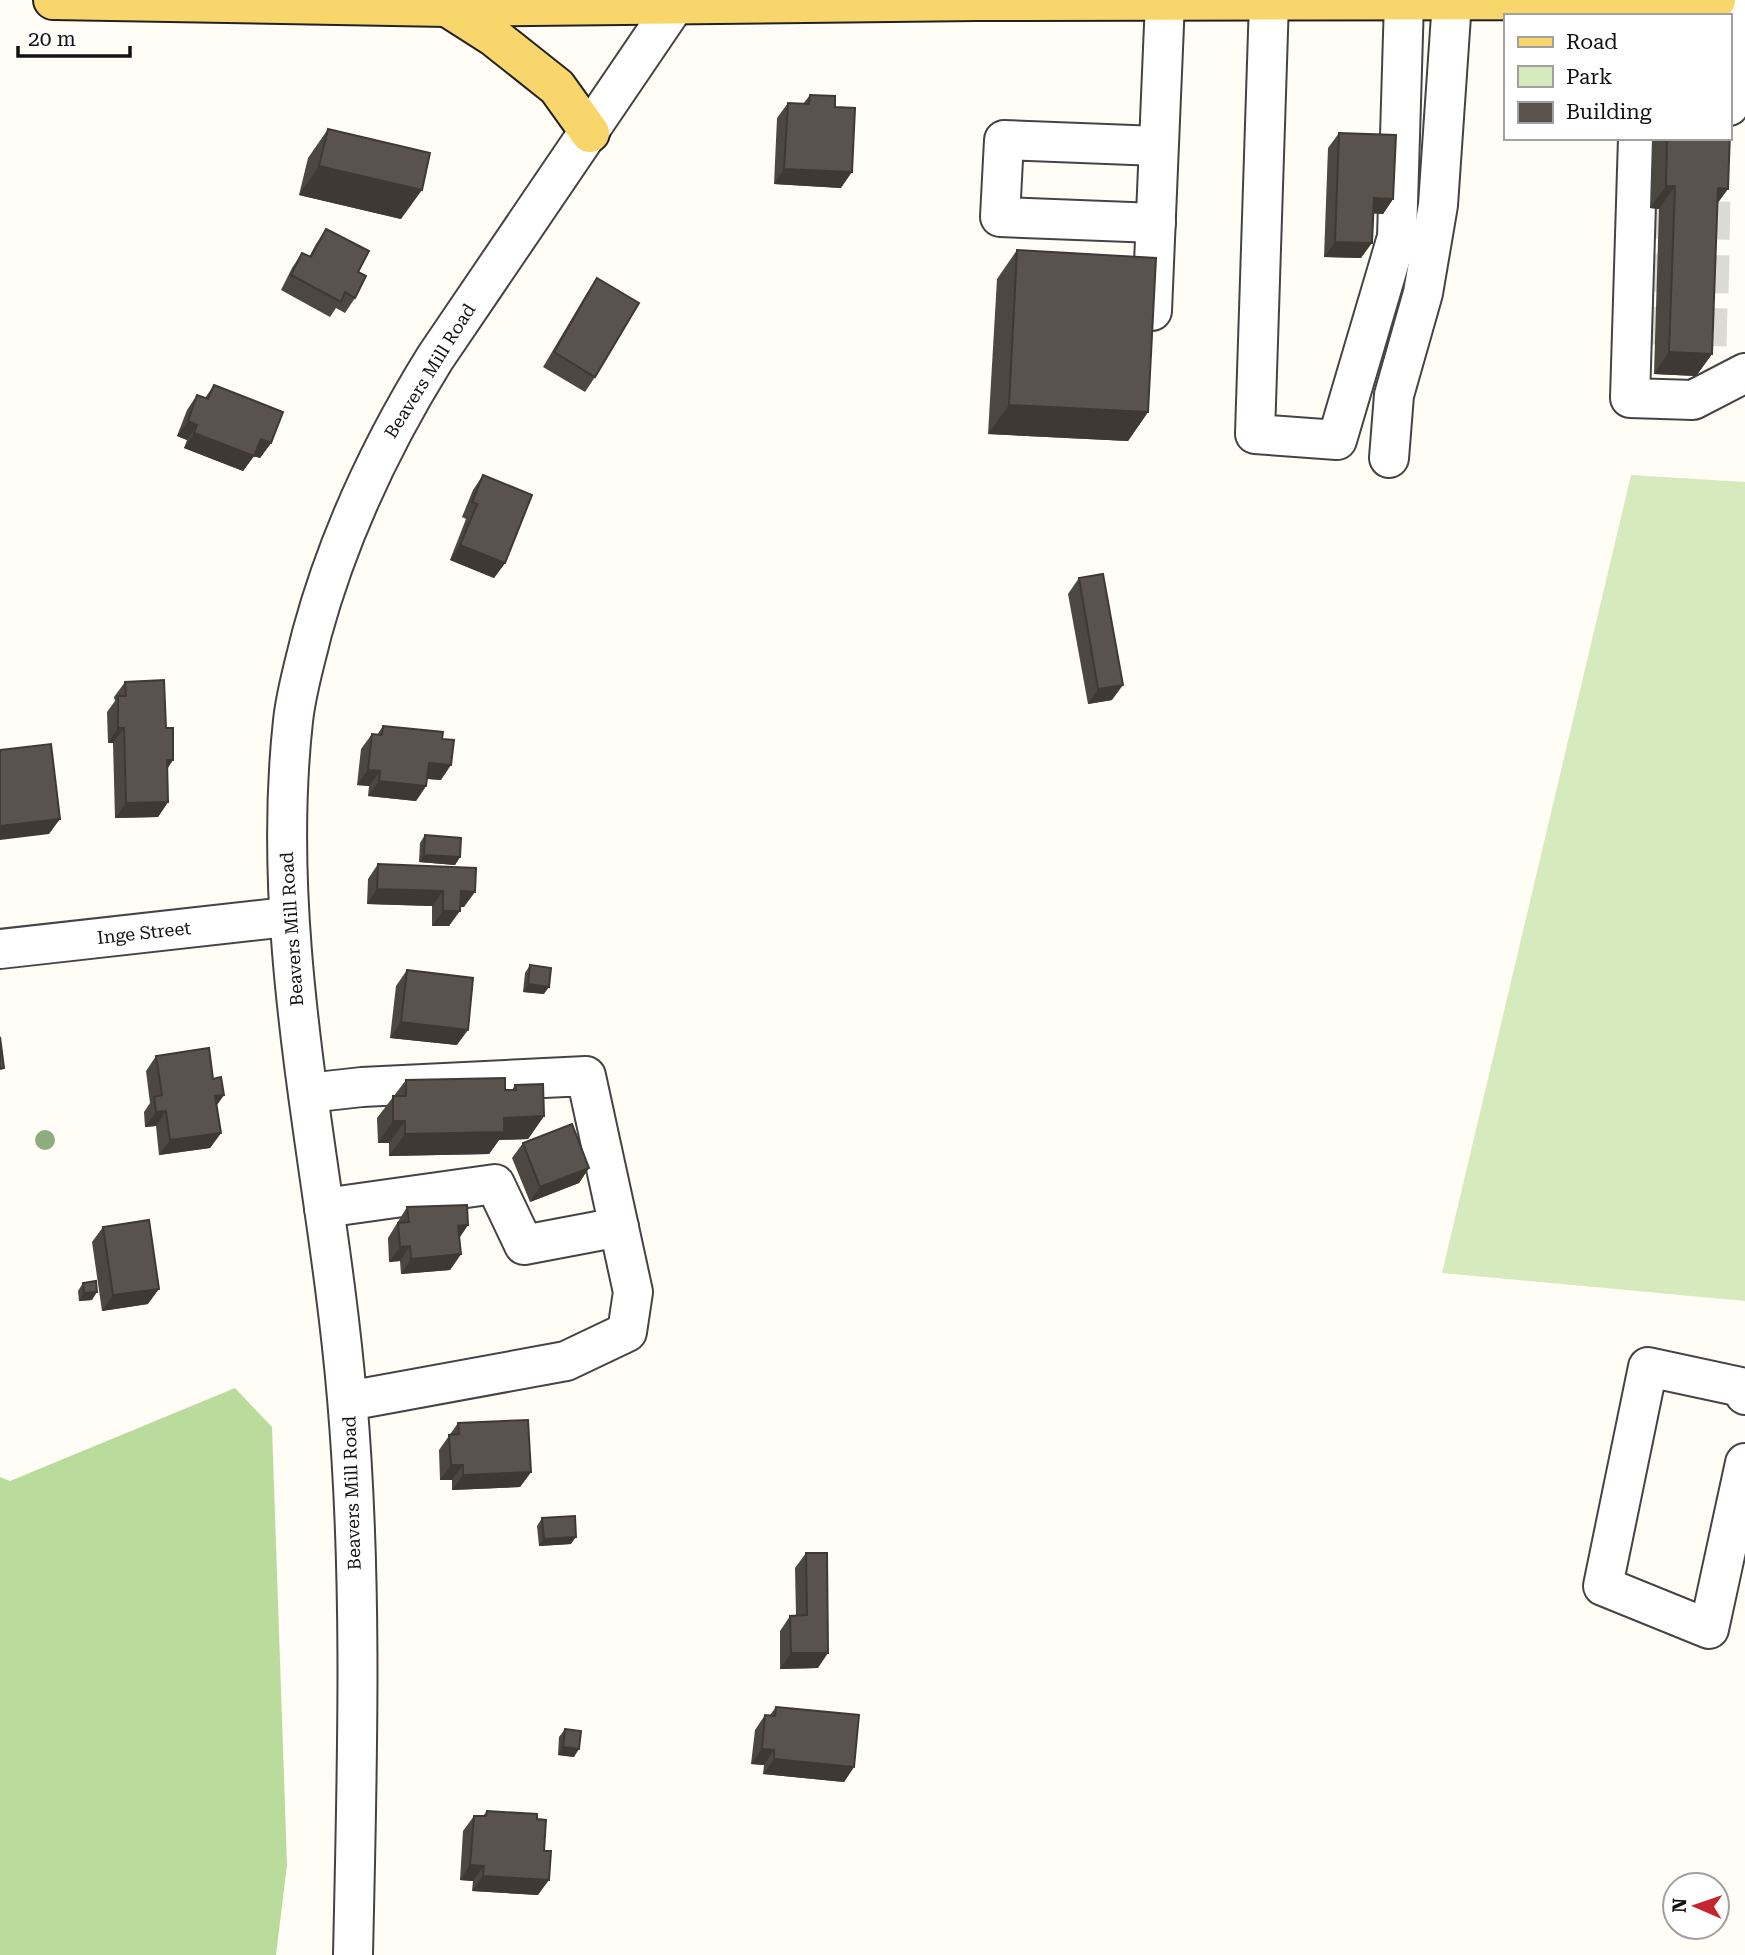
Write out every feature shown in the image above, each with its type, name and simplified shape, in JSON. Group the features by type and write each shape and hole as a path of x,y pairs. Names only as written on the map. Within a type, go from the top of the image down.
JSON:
{"main road":[{"path":"53,0 447,7 676,2 1716,0"},
{"path":"447,7 494,37 557,87 590,133"}],"street":[{"path":"1731,53 1733,0"},
{"path":"1151,340 1165,1"},
{"path":"1269,1 1255,434 1337,440 1397,237 1404,1"},
{"path":"1388,458 1394,395 1423,293 1438,205 1452,1"},
{"name":"Beavers Mill Road","path":"353,1955 355,1555 348,1401 287,916 286,828 293,719 327,580 358,497 398,418 435,358 590,133 676,2"},
{"path":"1156,223 1000,217 1004,140 1158,146"},
{"path":"1638,140 1630,398 1693,400 1745,373"},
{"name":"Inge Street","path":"0,949 287,916"},
{"path":"308,1093 362,1087 586,1076 633,1292 627,1332 566,1361 348,1401"},
{"path":"324,1208 495,1184 524,1244 619,1227"},
{"path":"1745,1395 1741,1387 1648,1367 1603,1586 1709,1629 1745,1463"}],"green space":[{"path":"1631,475 1745,482 1745,1301 1442,1273"},
{"path":"235,1388 272,1427 287,1865 276,1955 0,1955 0,1477 10,1481"}],"building":[{"path":"810,95 835,96 835,107 855,108 852,172 784,169 788,103 809,104"},
{"path":"328,129 430,153 422,190 319,166"},
{"path":"1339,133 1396,135 1393,199 1374,198 1372,243 1335,242"},
{"path":"1667,140 1730,140 1728,189 1718,188 1712,354 1669,352 1675,186 1666,186"},
{"path":"326,229 369,251 358,272 366,276 355,298 345,292 341,302 291,275 302,253 311,257"},
{"path":"1017,250 1156,258 1148,412 1009,405"},
{"path":"597,278 639,303 595,377 554,352"},
{"path":"214,385 283,412 271,443 261,439 254,456 194,433 197,425 188,421 197,395 208,399"},
{"path":"483,475 532,495 505,563 460,545 477,504 472,502"},
{"path":"1103,574 1123,685 1098,689 1079,578"},
{"path":"164,680 166,728 173,728 173,760 167,760 168,802 126,803 124,728 118,728 118,696 126,696 125,682"},
{"path":"383,726 443,732 442,739 454,740 451,765 429,763 426,786 379,781 380,771 368,770 372,734 382,735"},
{"path":"51,744 60,819 0,826 0,750"},
{"path":"425,835 461,838 460,857 424,855"},
{"path":"378,864 476,868 475,892 461,891 460,911 443,911 443,891 377,889"},
{"path":"530,965 551,968 549,987 528,984"},
{"path":"407,970 473,978 468,1030 401,1022"},
{"path":"0,1037 4,1068 0,1069"},
{"path":"209,1048 213,1079 221,1077 224,1095 215,1096 221,1133 170,1140 166,1111 156,1112 154,1097 162,1095 156,1056"},
{"path":"505,1078 505,1090 516,1090 515,1085 543,1084 544,1116 504,1118 504,1132 405,1134 405,1121 393,1121 393,1096 406,1096 406,1080"},
{"path":"572,1124 589,1168 540,1187 523,1143"},
{"path":"467,1205 468,1225 458,1226 461,1254 411,1259 410,1246 400,1247 398,1223 409,1222 407,1207"},
{"path":"149,1220 159,1289 113,1295 103,1227"},
{"path":"96,1281 97,1292 84,1293 83,1283"},
{"path":"528,1420 531,1472 463,1475 463,1465 451,1465 449,1435 459,1434 458,1423"},
{"path":"575,1516 576,1537 544,1539 542,1518"},
{"path":"806,1553 827,1553 828,1653 791,1653 790,1616 807,1615"},
{"path":"776,1707 859,1715 854,1767 774,1759 774,1750 762,1749 765,1715 775,1716"},
{"path":"565,1729 581,1731 579,1749 563,1747"},
{"path":"487,1811 537,1814 537,1819 546,1820 544,1851 551,1851 549,1880 483,1876 484,1866 470,1865 474,1816 486,1816"}],"tunnel":[{"path":"1635,219 1740,221 1745,228"},
{"path":"1634,272 1745,275"},
{"path":"1632,325 1745,328"}]}
